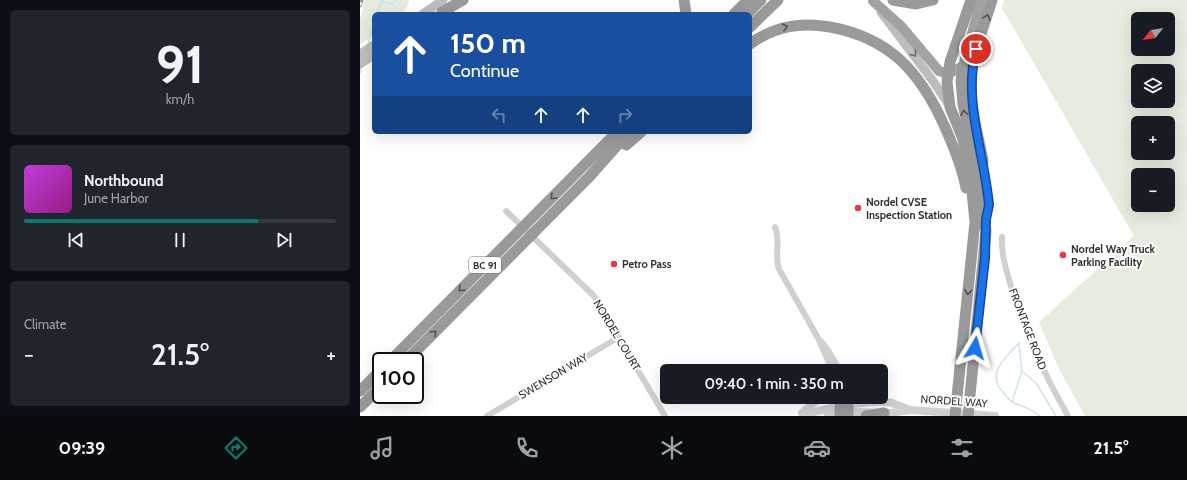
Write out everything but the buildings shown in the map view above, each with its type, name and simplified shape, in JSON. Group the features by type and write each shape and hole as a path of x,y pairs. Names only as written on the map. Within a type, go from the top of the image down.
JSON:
{"highway":[{"path":"442,12 464,0"},
{"path":"684,0 686,12"},
{"path":"736,12 748,0"},
{"path":"749,12 761,0"},
{"path":"752,25 778,0"},
{"path":"872,0 901,26 939,71 948,74 963,66"},
{"path":"893,0 916,4 933,0"},
{"path":"955,416 975,222 970,171 963,139 950,107 948,74 950,62 971,0"},
{"path":"981,0 963,66 961,81 963,104 978,167 986,219"},
{"path":"968,416 983,273 986,219 989,205 988,190 973,108 971,85 976,49 992,0"},
{"path":"752,43 766,34 785,27 811,24 849,32 870,39 901,59 914,73 929,94 957,156 967,192 972,254"},
{"path":"590,159 610,134"},
{"name":"BC 91","path":"399,352 615,134"},
{"name":"BC 91","path":"415,352 589,177 627,134"},
{"path":"589,177 639,134"},
{"path":"360,391 372,379"},
{"path":"360,407 372,395"},
{"path":"866,416 881,408"}],"main road":[{"path":"426,12 443,0"},
{"path":"441,12 457,0"},
{"path":"872,0 920,62 950,107"},
{"path":"360,54 372,47"},
{"path":"360,64 372,56"}],"street":[{"name":"NORDEL COURT","path":"506,211 594,296 666,416"},
{"path":"775,227 778,238 778,269 818,338 829,364"},
{"name":"FRONTAGE ROAD","path":"1002,237 1003,258 1022,319 1043,370 1068,416"},
{"name":"SWENSON WAY","path":"487,416 619,337"},
{"path":"818,338 828,350 836,364"},
{"path":"798,416 813,404"},
{"path":"875,404 881,408"},
{"name":"NORDEL WAY","path":"828,416 844,408"},
{"name":"NORDEL WAY","path":"803,416 844,408 881,408 995,416"}],"shaded area":[{"path":"365,0 410,0 404,12 372,12 372,36 360,44 360,19"},
{"path":"1004,0 1187,0 1187,416 1085,416 1059,369 1039,322 1134,236 1002,8"}],"waterway":[{"path":"381,1 391,4 397,0"},
{"path":"378,12 381,2"},
{"path":"368,44 372,30"},
{"path":"360,73 362,67"},
{"path":"1019,343 999,366 996,378 998,385 1011,401 1031,410 1039,416"},
{"path":"1012,402 1022,371 1019,343"},
{"path":"1022,371 1036,383 1056,416"}],"railway":[{"path":"360,6 362,0"}],"place":[{"name":"Nordel CVSE Inspection Station","path":"858,208"},
{"name":"Nordel Way Truck Parking Facility","path":"1063,255"},
{"name":"Petro Pass","path":"614,264"}],"route":[{"path":"975,348 985,258 986,219 989,205 984,164 975,122 971,85 971,74 976,49"}]}
